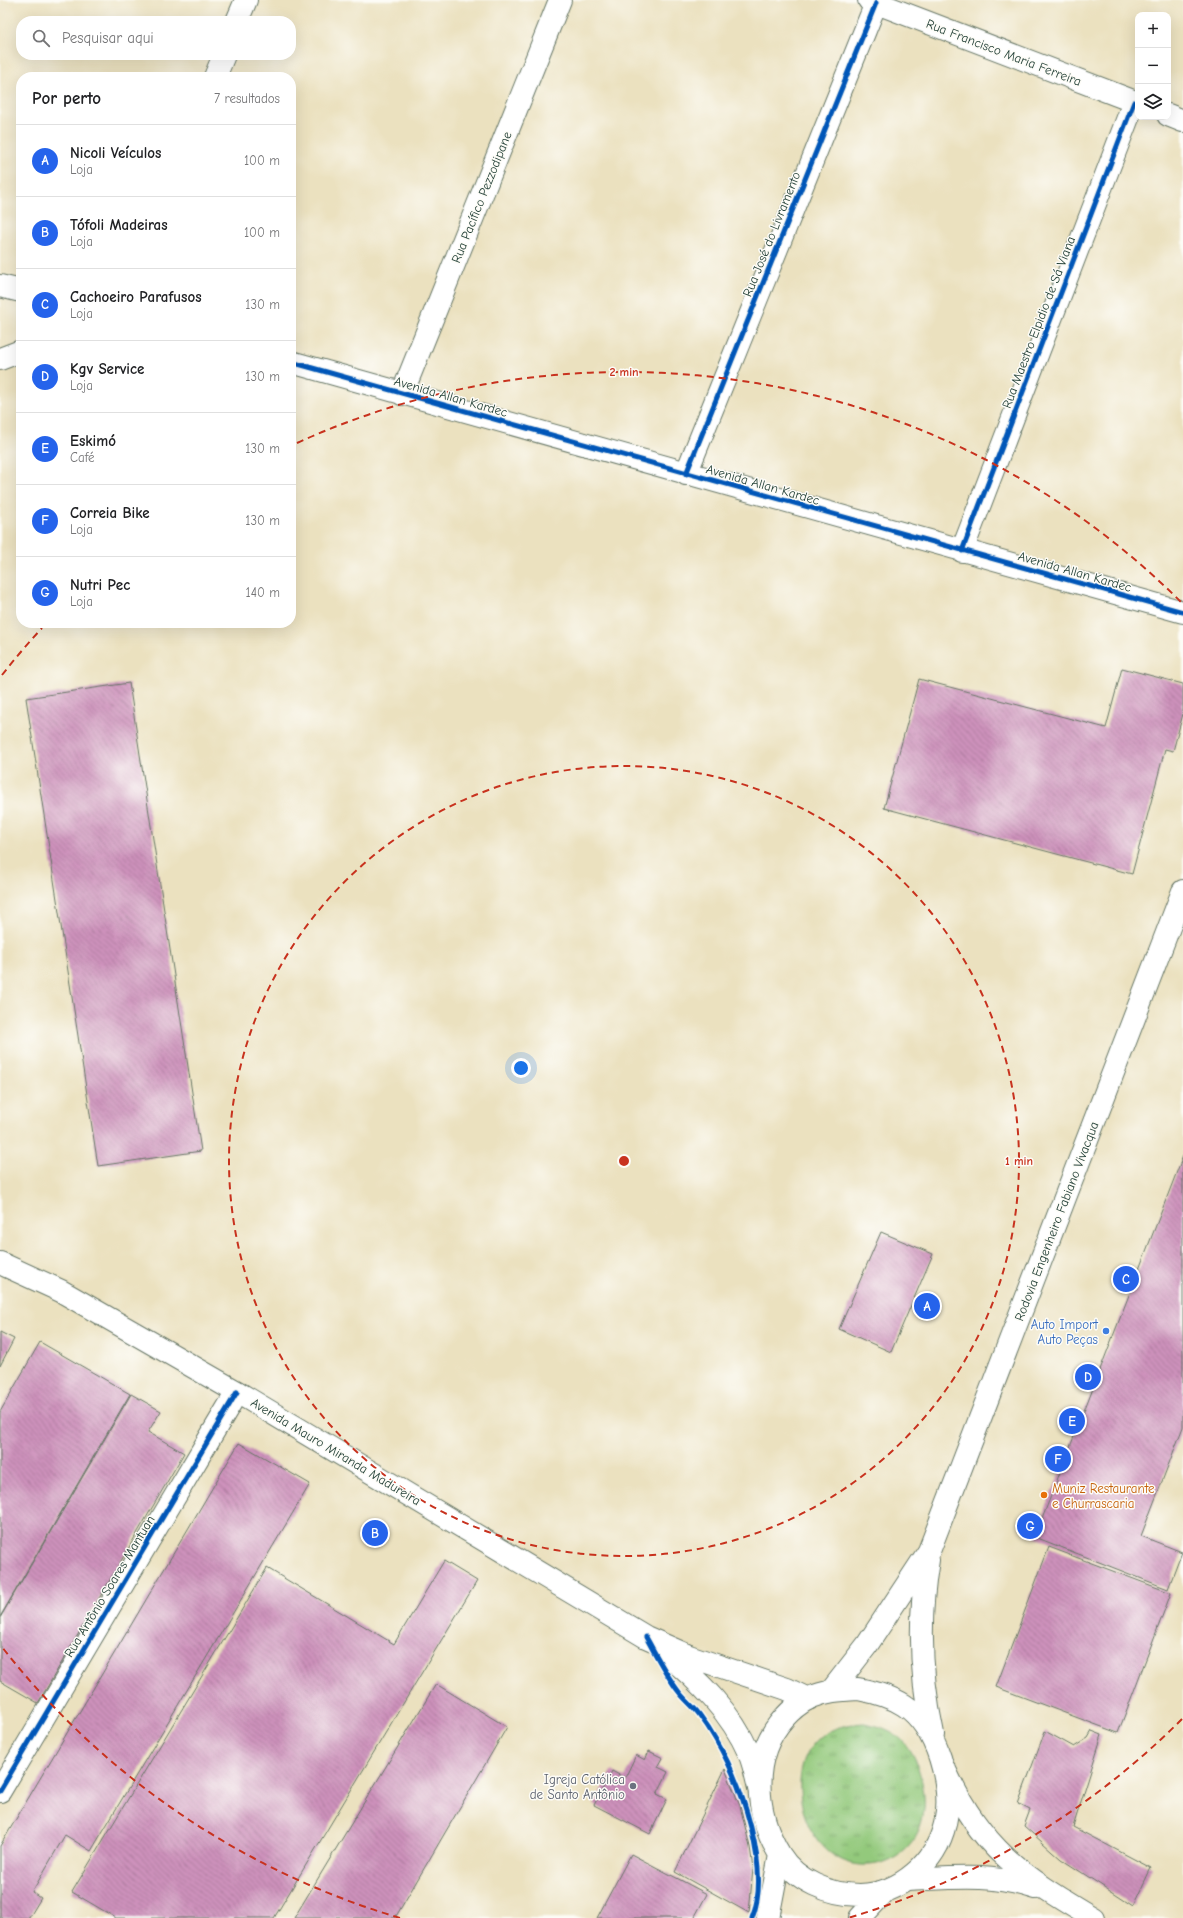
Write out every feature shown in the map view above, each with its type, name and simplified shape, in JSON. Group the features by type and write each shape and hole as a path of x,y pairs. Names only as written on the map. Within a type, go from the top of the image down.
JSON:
{"main road":[{"path":"240,16 246,0"},
{"name":"Rua Pacífico Pezzodipane","path":"402,394 560,0"},
{"name":"Rua Francisco Maria Ferreira","path":"873,1 1135,103"},
{"name":"Rua José do Livramento","path":"686,474 873,1"},
{"path":"217,72 222,60"},
{"name":"Rua Maestro Elpidio de Sá Viana","path":"962,551 1135,106"},
{"path":"1171,116 1183,120"},
{"path":"0,359 16,353"},
{"name":"Avenida Allan Kardec","path":"296,363 686,474 1183,612"},
{"name":"Rodovia Engenheiro Fabiano Vivacqua","path":"939,1754 926,1705 921,1649 923,1588 930,1551 1183,891"},
{"name":"Avenida Mauro Miranda Madureira","path":"0,1263 61,1291 237,1392 646,1637"},
{"name":"Rua Antônio Soares Mantuan","path":"0,1791 237,1392"},
{"name":"Rodovia Engenheiro Fabiano Vivacqua","path":"832,1690 867,1645 930,1551"},
{"path":"646,1637 689,1656 786,1689 808,1699"},
{"path":"646,1637 688,1672 732,1720 750,1754 766,1823 780,1856 796,1873 816,1886 838,1894 862,1895 885,1891 906,1880 924,1865 938,1845 946,1823 947,1802 939,1754"},
{"path":"759,1788 759,1768 765,1747 780,1722 790,1712 808,1699 832,1690 858,1688 883,1694 906,1706 925,1724 955,1793 972,1821 994,1848 1020,1871 1048,1891 1093,1918"},
{"path":"768,1918 780,1856"},
{"path":"906,1880 939,1877 988,1877 1018,1882 1048,1891"},
{"path":"860,1918 885,1891"}],"green space":[{"path":"864,1723 888,1730 903,1741 915,1761 923,1786 924,1809 918,1833 907,1848 891,1859 877,1864 854,1864 834,1855 818,1840 807,1821 801,1799 800,1776 806,1755 819,1738 829,1731 840,1727"}],"building":[{"path":"1122,668 1183,684 1183,714 1173,751 1165,749 1132,874 884,808 919,679 1106,728"},
{"path":"129,683 201,1151 98,1166 26,698"},
{"path":"1183,1156 1183,1427 1141,1536 1182,1552 1168,1589 1035,1537"},
{"path":"881,1232 933,1254 891,1352 839,1329"},
{"path":"0,1332 14,1339 0,1366"},
{"path":"40,1342 130,1394 0,1617 0,1412"},
{"path":"131,1394 161,1411 148,1432 184,1453 38,1703 0,1681 0,1618"},
{"path":"239,1443 310,1484 91,1851 65,1835 32,1892 41,1898 29,1918 0,1918 0,1846"},
{"path":"1049,1547 1171,1593 1118,1733 996,1687"},
{"path":"444,1561 477,1581 274,1918 116,1918 72,1892 267,1568 394,1644"},
{"path":"436,1684 507,1727 395,1918 294,1918"},
{"path":"1045,1731 1074,1747 1088,1738 1092,1731 1102,1735 1073,1827 1151,1868 1133,1906 1061,1859 1024,1826 1030,1810 1018,1804"},
{"name":"Igreja Católica de Santo Antônio","path":"649,1751 663,1758 658,1767 668,1772 657,1794 667,1799 650,1834 594,1805 612,1771 625,1778 636,1755 645,1760"},
{"path":"725,1769 740,1806 750,1847 753,1868 749,1913 675,1872"},
{"path":"631,1854 707,1894 694,1918 597,1918"}],"cycle path":[{"path":"686,474 876,3"},
{"path":"962,551 1134,102"},
{"path":"296,363 1183,612"},
{"path":"0,1791 237,1392"},
{"path":"646,1637 674,1685 681,1695 697,1711 710,1730 726,1758 735,1779 751,1827 756,1852 758,1876 757,1898 752,1918"}],"place":[{"name":"Cachoeiro Parafusos","path":"1126,1279"},
{"name":"Nicoli Veículos","path":"927,1306"},
{"name":"Auto Import Auto Peças","path":"1106,1331"},
{"name":"Kgv Service","path":"1088,1377"},
{"name":"Eskimó","path":"1072,1421"},
{"name":"Correia Bike","path":"1058,1459"},
{"name":"Muniz Restaurante e Churrascaria","path":"1044,1495"},
{"name":"Nutri Pec","path":"1030,1526"},
{"name":"Tófoli Madeiras","path":"375,1533"},
{"name":"Igreja Católica de Santo Antônio","path":"633,1786"}]}
